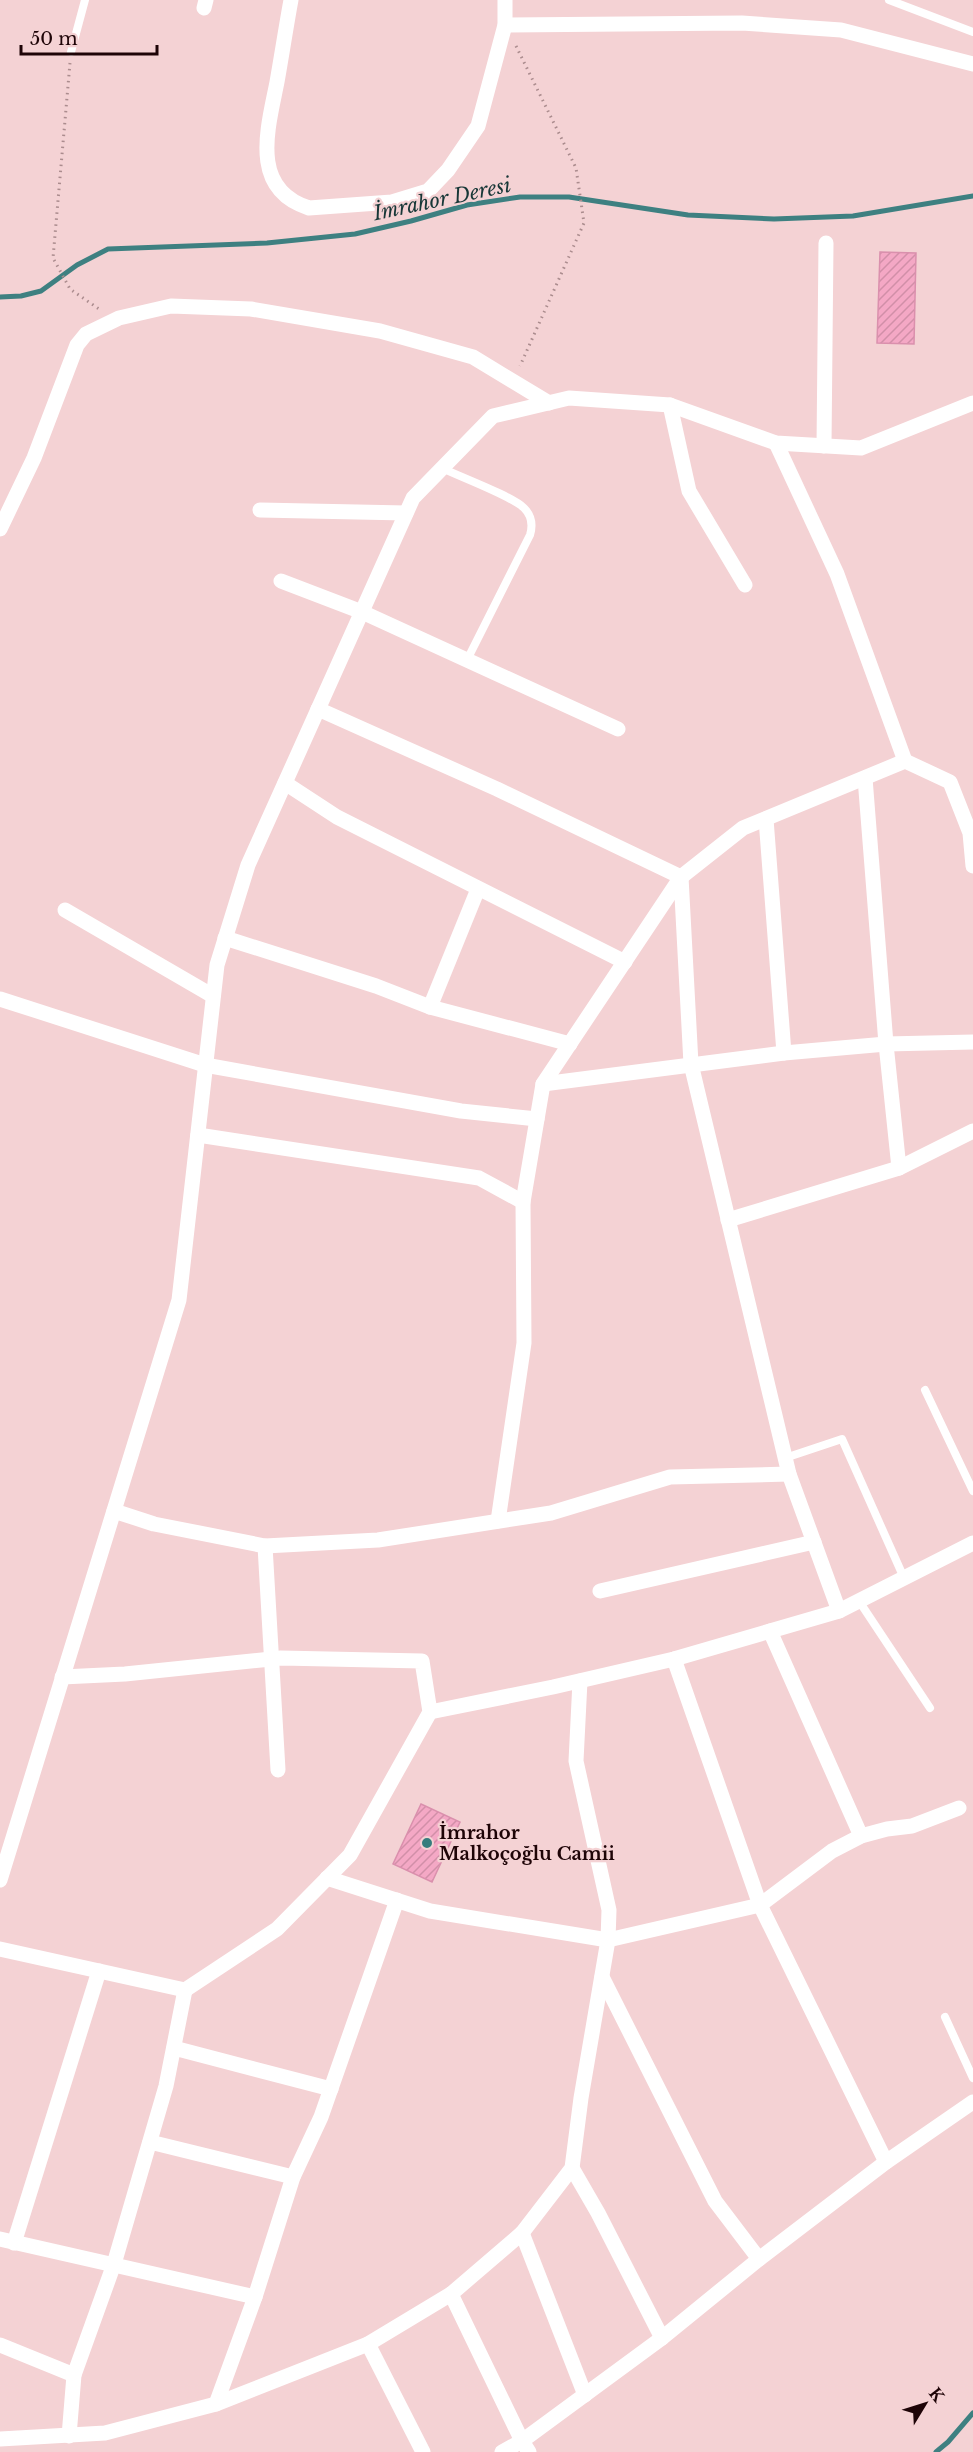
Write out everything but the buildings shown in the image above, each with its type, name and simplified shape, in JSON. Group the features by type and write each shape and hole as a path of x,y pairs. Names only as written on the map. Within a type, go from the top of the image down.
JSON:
{"street":[{"path":"291,0 266,138 268,165 274,184 284,196 296,204 309,208 392,202 428,191 448,170 478,126 505,25 505,0"},
{"path":"505,25 742,24 841,30 973,64"},
{"path":"824,446 826,243"},
{"path":"0,529 34,458 77,345 87,334 119,318 171,306 251,309 380,331 473,357 549,403"},
{"path":"0,1880 179,1300 217,964 248,865 413,498 493,416 569,398 670,405 776,443 861,448 973,403"},
{"path":"670,405 689,491 745,585"},
{"path":"776,443 837,574 905,761 950,782 970,833 973,866"},
{"path":"260,510 406,513"},
{"path":"281,581 362,612 618,729"},
{"path":"318,709 497,789 681,877"},
{"path":"498,1521 524,1343 523,1202 543,1084 681,877 743,828 905,761"},
{"path":"865,777 886,1044 899,1168"},
{"path":"285,783 337,817 625,962"},
{"path":"766,819 784,1053"},
{"path":"681,877 691,1064 789,1474 839,1611"},
{"path":"430,1007 478,889"},
{"path":"65,910 213,996"},
{"path":"225,938 376,986 430,1007 570,1044"},
{"path":"0,999 205,1065 461,1111 537,1119"},
{"path":"543,1084 784,1053 886,1044 973,1042"},
{"path":"728,1220 899,1168 973,1131"},
{"path":"198,1135 479,1178 523,1202"},
{"path":"114,1511 154,1524 265,1546 378,1540 551,1513 670,1477 789,1474"},
{"path":"600,1591 814,1542"},
{"path":"430,1712 674,1659 839,1611 973,1544"},
{"path":"265,1546 278,1770"},
{"path":"770,1631 861,1836"},
{"path":"62,1677 125,1674 270,1659 422,1661 430,1712 350,1855 277,1929 185,1990 166,2086 150,2142 114,2264 74,2375 69,2436"},
{"path":"674,1659 760,1905 886,2162"},
{"path":"0,2439 105,2433 216,2404 368,2344 451,2294 522,2233 572,2168 581,2098 608,1940 609,1910 576,1761 580,1681"},
{"path":"327,1878 430,1911 608,1940 760,1905 832,1851 861,1836 887,1829 912,1826 959,1808"},
{"path":"216,2404 255,2297 293,2177 321,2117 397,1900"},
{"path":"0,1949 185,1990"},
{"path":"99,1971 7,2241 255,2297"},
{"path":"602,1977 715,2201 759,2259"},
{"path":"174,2048 331,2089"},
{"path":"502,2452 526,2447 585,2395 662,2338 759,2259 886,2162 973,2102"},
{"path":"150,2142 293,2177"},
{"path":"572,2168 598,2213 662,2338"},
{"path":"522,2233 585,2395"},
{"path":"451,2294 526,2447"},
{"path":"368,2344 423,2452"},
{"path":"0,2345 74,2375"}],"lane":[{"path":"71,52 85,0"},
{"path":"889,0 973,32"},
{"path":"442,468 518,503 529,514 532,522 528,541 467,660"},
{"path":"925,1390 973,1491"},
{"path":"785,1458 842,1439 904,1578"},
{"path":"859,1601 930,1708"},
{"path":"945,2017 973,2078"}],"path":[{"path":"505,25 576,168 584,223 513,381"},
{"path":"71,52 53,258 70,289 101,311 106,324"}],"waterway":[{"name":"İmrahor Deresi","path":"0,297 21,296 41,291 77,265 108,249 267,243 355,234 467,205 520,197 569,197 688,215 774,219 853,216 973,196"},
{"path":"936,2452 948,2442 973,2413"}],"place":[{"name":"İmrahor Malkoçoğlu Camii","path":"427,1843"}]}
